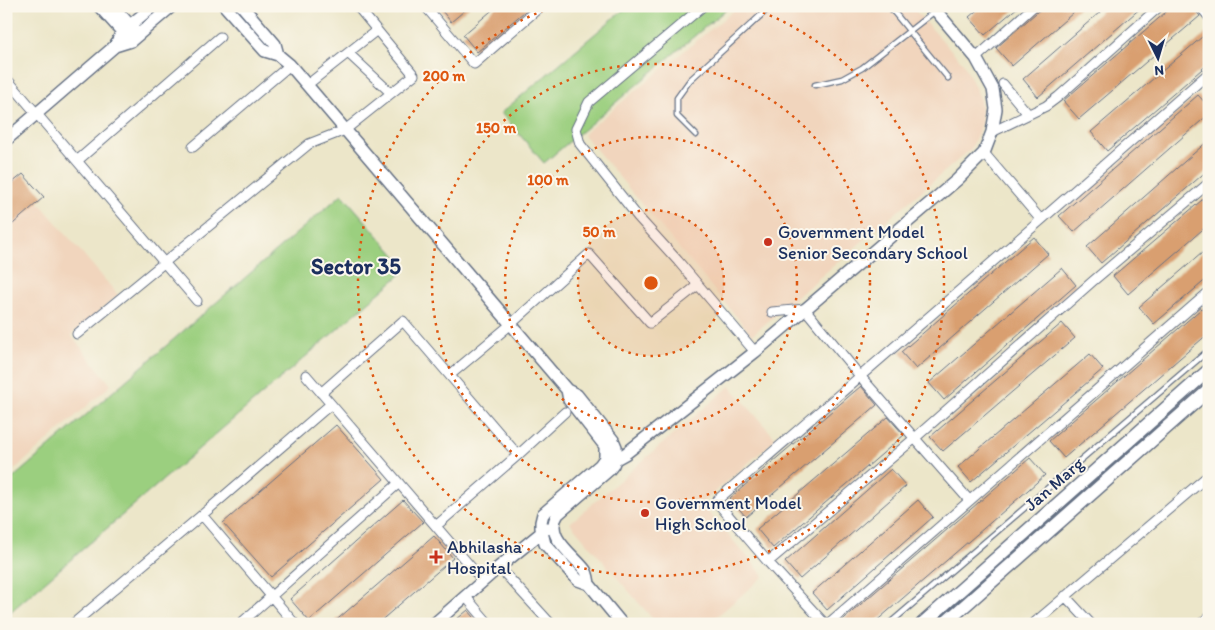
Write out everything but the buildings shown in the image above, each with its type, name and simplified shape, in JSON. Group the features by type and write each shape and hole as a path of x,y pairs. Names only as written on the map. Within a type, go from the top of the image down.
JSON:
{"main road":[{"name":"Jan Marg","path":"922,624 1209,370"},
{"name":"Jan Marg","path":"944,624 1209,390"}],"street":[{"path":"99,6 135,38"},
{"path":"113,6 126,29"},
{"path":"6,140 115,46 126,29 153,6"},
{"path":"115,46 135,38 172,6"},
{"path":"225,6 265,51 278,55 290,65 510,325 567,390 577,395 613,440 616,451 610,458 543,514 541,522 545,544 578,580 589,584"},
{"path":"242,6 275,44 278,55"},
{"path":"77,334 309,144 345,130 414,75 358,6"},
{"path":"425,6 474,64 541,6"},
{"path":"703,6 589,102 576,129 580,144 638,217 755,352"},
{"path":"976,58 1034,6"},
{"path":"992,132 1046,106 1160,6"},
{"path":"1200,6 1209,17"},
{"path":"610,458 625,454 755,352 957,180 984,153 992,132 996,109 993,89 976,58 934,8"},
{"path":"307,85 377,30"},
{"path":"77,161 220,37"},
{"path":"348,53 391,93"},
{"path":"193,147 290,65"},
{"path":"1209,72 716,501 768,562 826,624 1209,292"},
{"path":"6,78 198,301"},
{"path":"1003,84 1028,114"},
{"path":"984,153 1041,220"},
{"path":"768,562 1209,182"},
{"path":"450,375 510,325 589,254 650,323 698,285"},
{"path":"772,312 805,309"},
{"path":"805,309 860,376 969,500"},
{"path":"321,393 403,321 518,455"},
{"path":"306,375 483,581"},
{"path":"73,624 331,404"},
{"path":"436,526 565,412"},
{"path":"434,624 554,522 558,514 609,470 610,458"},
{"path":"1034,624 1209,476"},
{"path":"240,624 399,483"},
{"path":"202,515 295,624"},
{"path":"554,522 557,537 586,571 589,584 622,624"},
{"path":"499,567 551,624"},
{"path":"465,596 489,624"},
{"path":"1066,596 1091,624"},
{"path":"1201,624 1209,617"}],"lane":[{"path":"696,135 677,116 677,98 690,80 771,6"},
{"path":"889,6 948,78"},
{"path":"815,85 842,79 862,68 910,31 934,8"},
{"path":"890,624 1209,350"}],"shaded area":[{"name":"Government Model Senior Secondary School","path":"739,6 911,6 964,64 980,98 982,124 971,149 752,335 583,134"},
{"path":"12,171 118,295 71,335 111,385 6,477 6,176"},
{"name":"Government Model High School","path":"730,386 776,439 701,504 764,576 708,624 657,624 570,523"}],"green space":[{"path":"628,6 730,6 544,163 501,113"},
{"path":"342,194 407,269 9,613 6,609 6,484"}],"place":[{"name":"Government Model Senior Secondary School","path":"768,242"},
{"name":"Government Model High School","path":"645,513"},
{"name":"Abhilasha Hospital","path":"436,557"}],"district":[{"name":"Sector 35","path":"356,266"}]}
